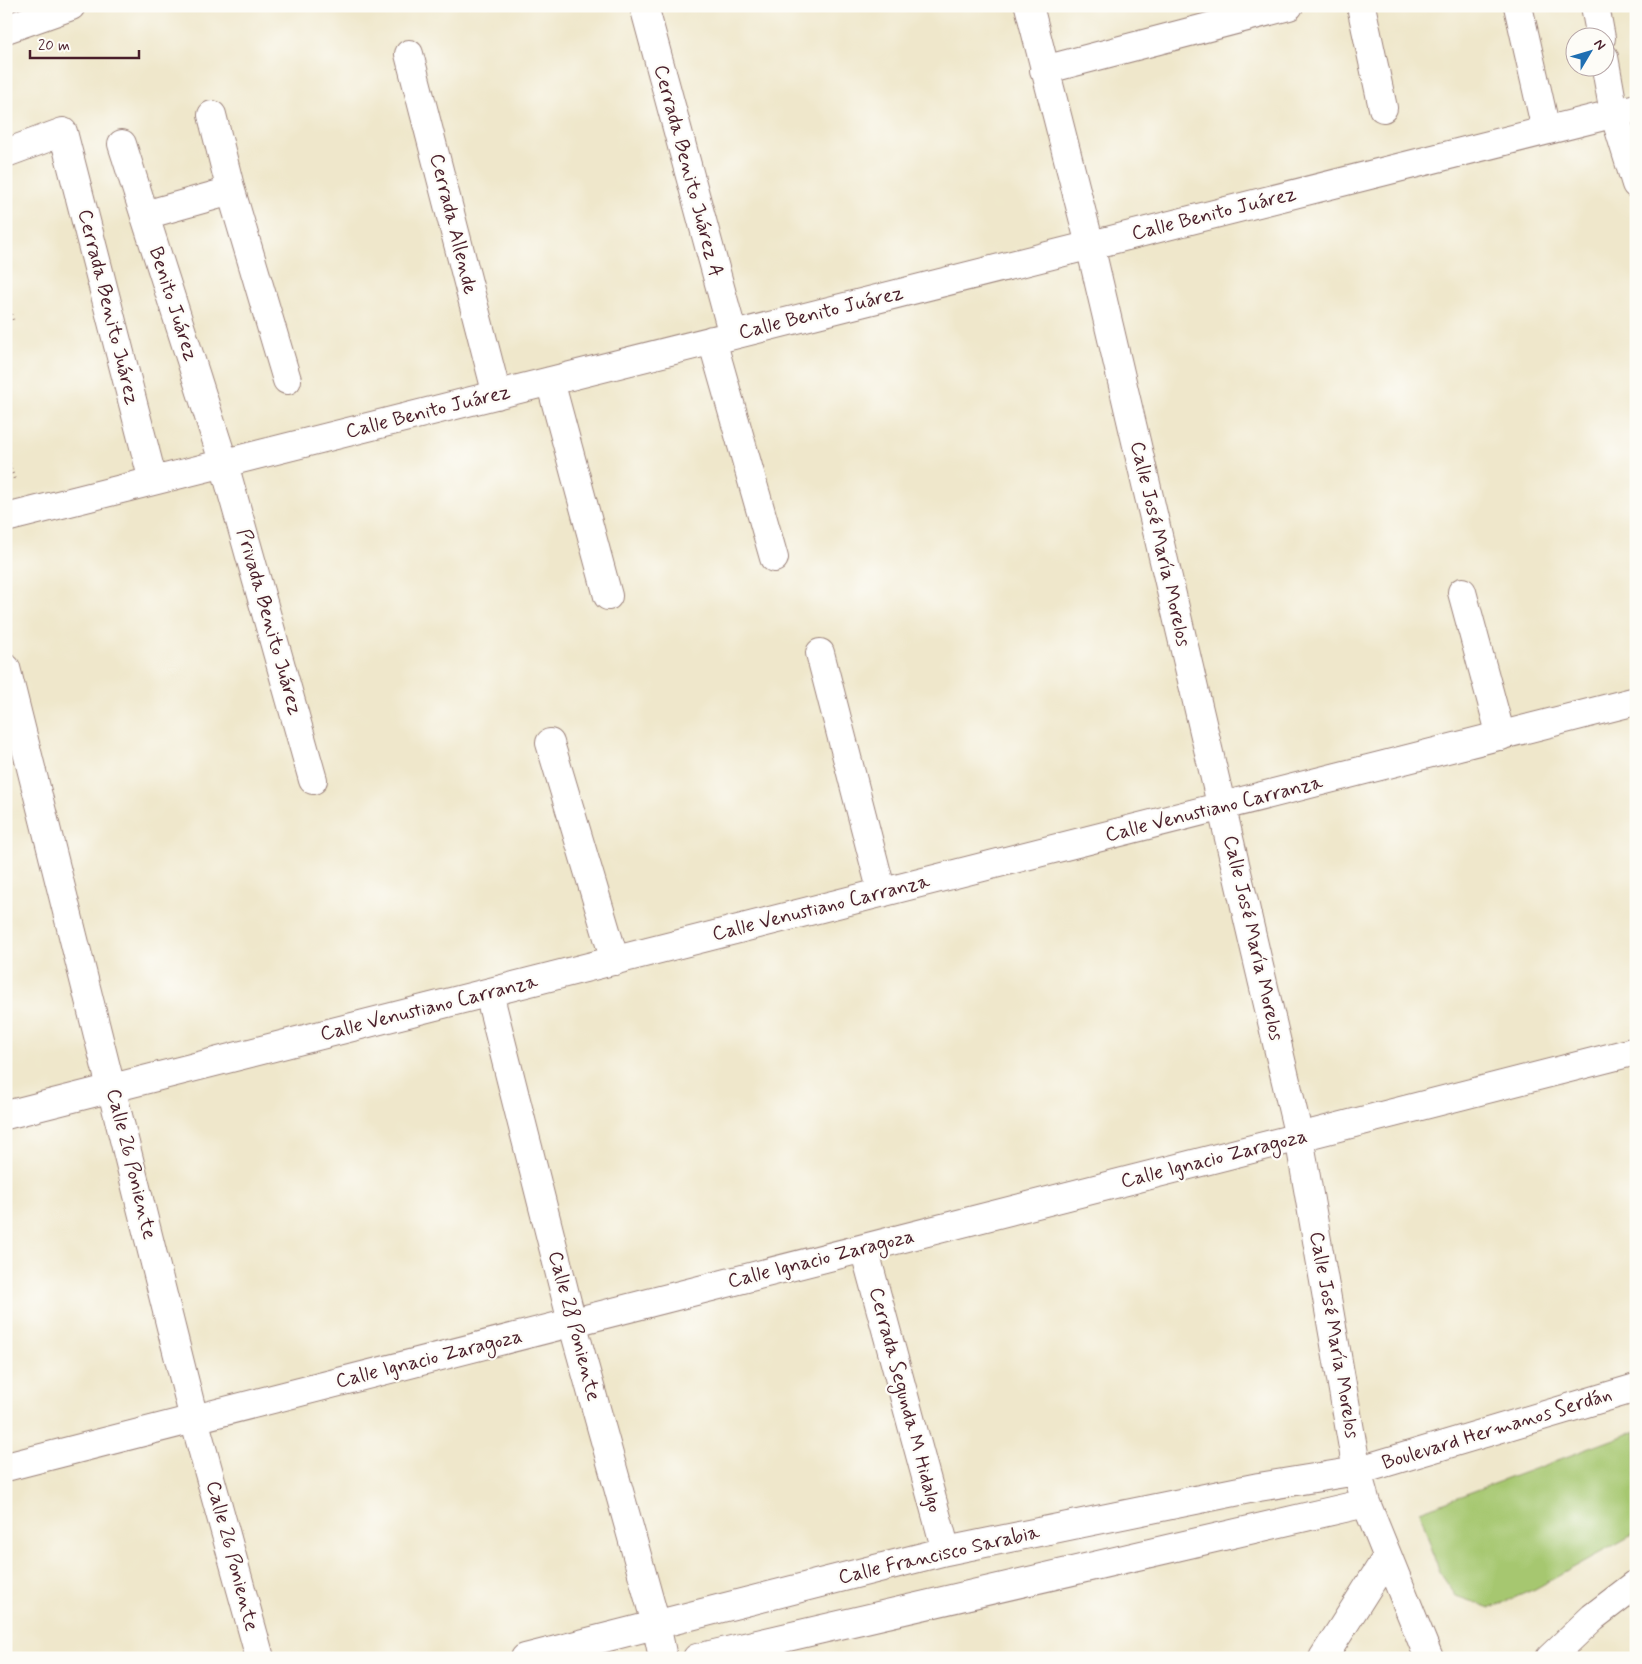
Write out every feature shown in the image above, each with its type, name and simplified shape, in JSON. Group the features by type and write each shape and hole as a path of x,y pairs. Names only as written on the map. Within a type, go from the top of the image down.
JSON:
{"street":[{"path":"6,29 71,6"},
{"name":"Cerrada Benito Juárez A","path":"644,6 774,558"},
{"name":"Calle José María Morelos","path":"1029,6 1090,245 1299,1137 1357,1471 1366,1503 1429,1658"},
{"path":"1044,70 1290,6"},
{"path":"1361,6 1383,108"},
{"path":"1518,6 1546,130"},
{"path":"1595,6 1599,28"},
{"name":"Cerrada Allende","path":"409,54 497,394"},
{"path":"1612,78 1625,110 1636,184"},
{"name":"Calle Benito Juárez","path":"6,518 1625,110"},
{"path":"212,115 231,191 287,380"},
{"name":"Cerrada Benito Juárez","path":"6,153 63,132 153,481"},
{"name":"Benito Juárez","path":"122,144 224,464"},
{"path":"145,214 231,191"},
{"path":"550,381 608,596"},
{"name":"Privada Benito Juárez","path":"224,464 314,780"},
{"path":"1462,592 1501,736"},
{"path":"820,653 882,893"},
{"name":"Calle 26 Poniente","path":"6,668 194,1419 260,1658"},
{"name":"Calle Venustiano Carranza","path":"6,1115 1636,701"},
{"path":"550,743 615,961"},
{"name":"Calle 28 Poniente","path":"489,993 572,1322 656,1624 663,1658"},
{"name":"Calle Ignacio Zaragoza","path":"6,1467 1636,1051"},
{"name":"Cerrada Segunda M Hidalgo","path":"864,1248 946,1551"},
{"name":"Boulevard Hermanos Serdán","path":"1357,1471 1636,1388"},
{"name":"Calle Francisco Sarabia","path":"525,1658 946,1551 1259,1488 1357,1471"},
{"path":"697,1658 1366,1503"},
{"path":"1323,1658 1387,1557"},
{"path":"1550,1658 1593,1617 1636,1584"}],"path":[{"path":"6,300 13,320 6,322"},
{"path":"1626,1658 1636,1651"}],"green space":[{"path":"1636,1431 1636,1533 1535,1589 1490,1608 1456,1596 1438,1570 1420,1511"}]}
